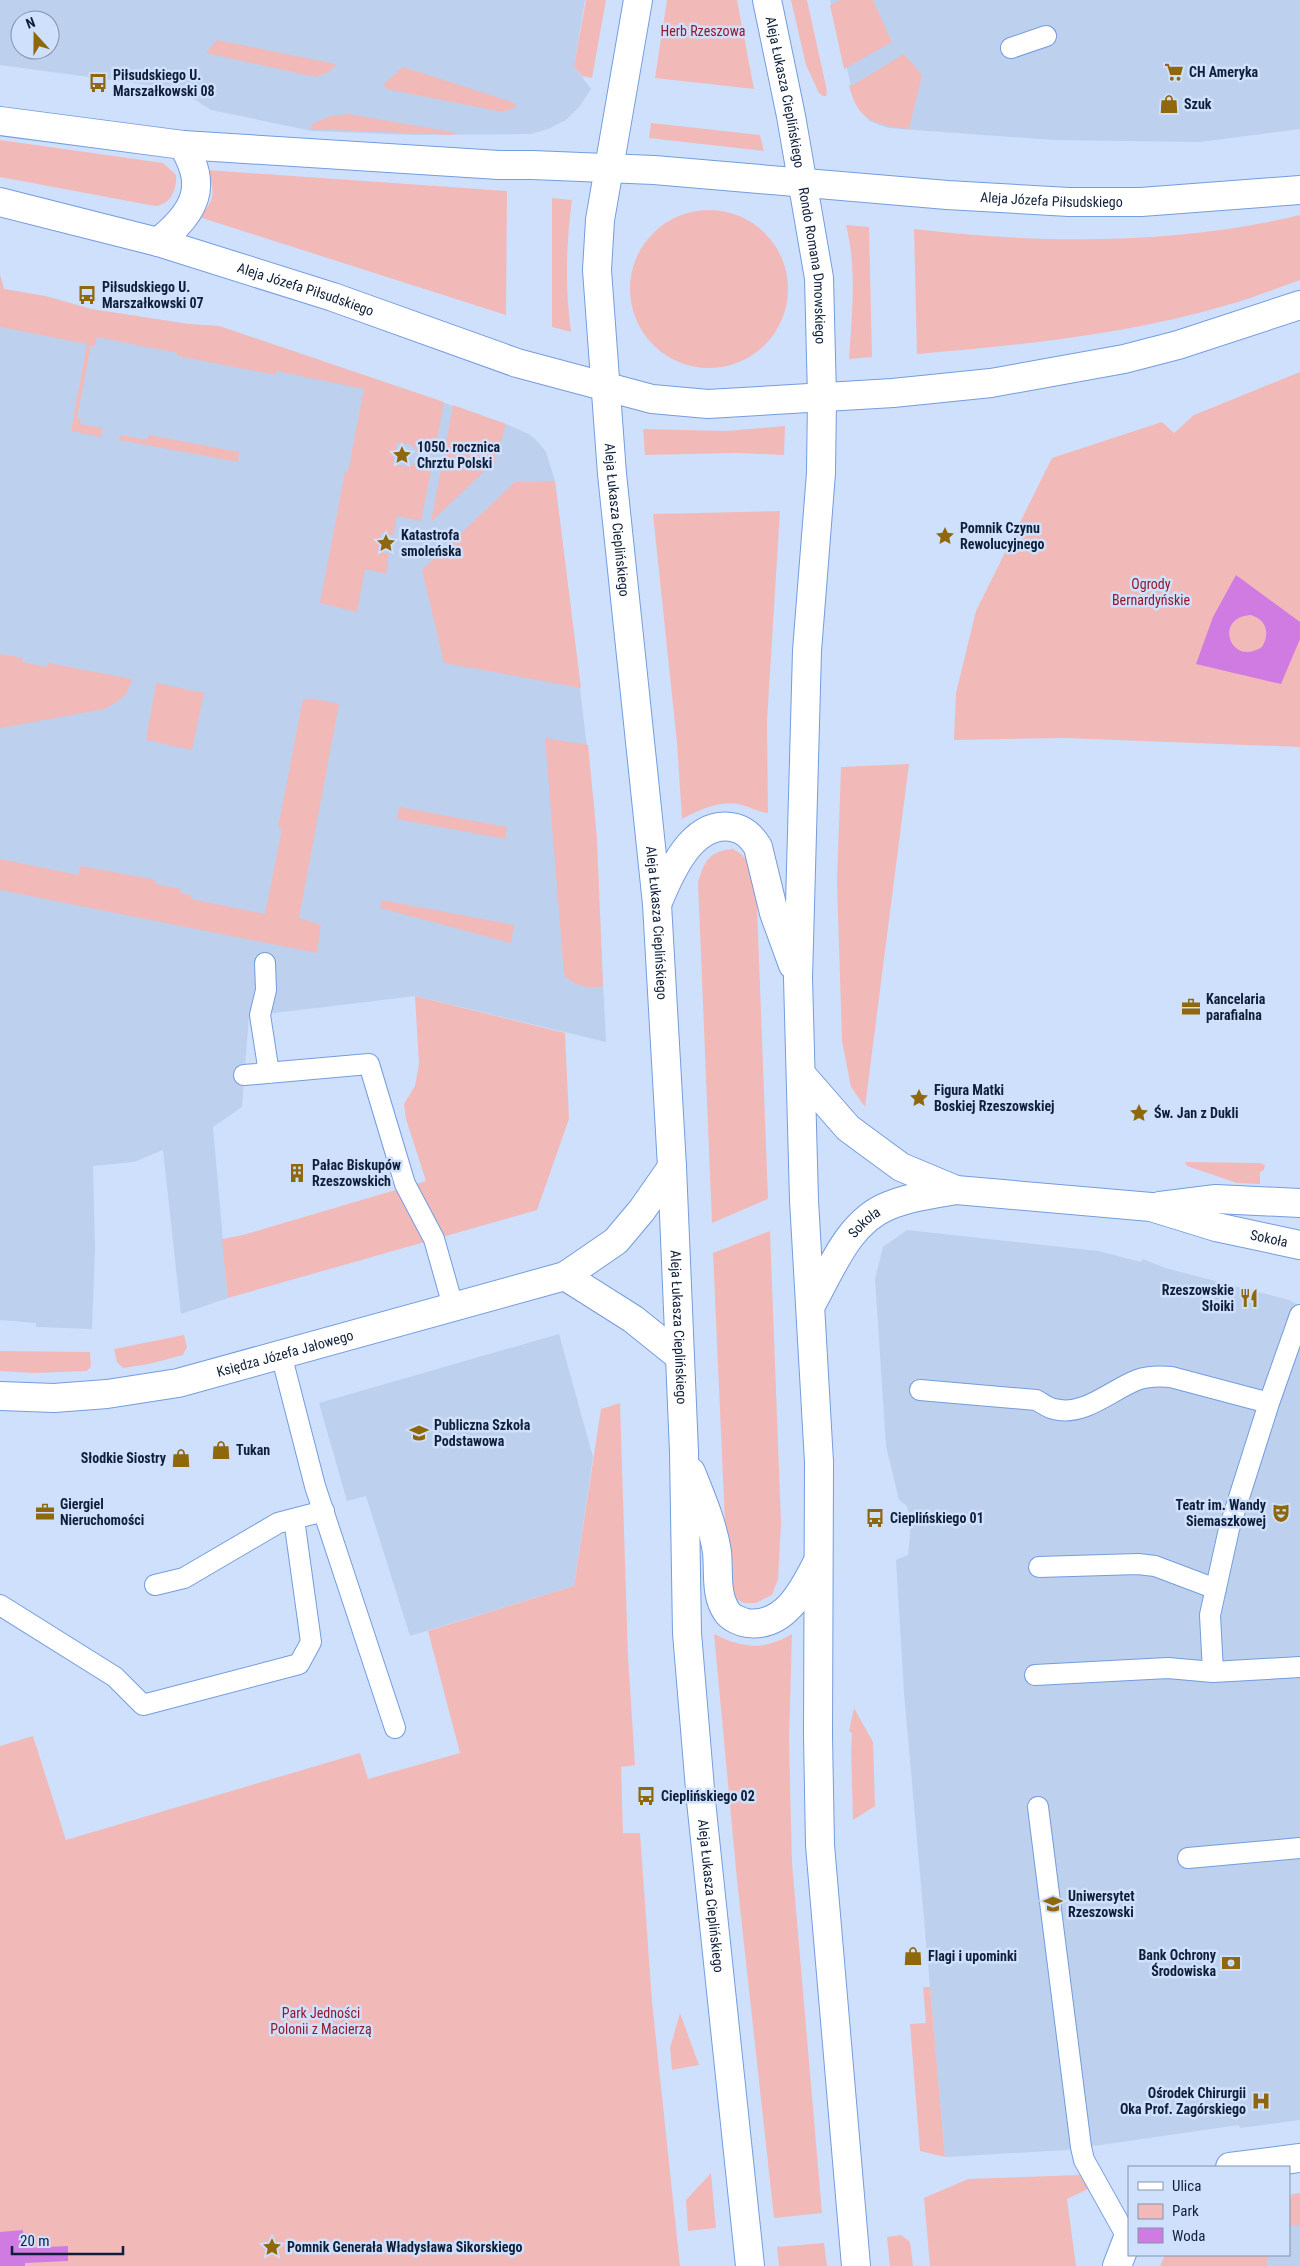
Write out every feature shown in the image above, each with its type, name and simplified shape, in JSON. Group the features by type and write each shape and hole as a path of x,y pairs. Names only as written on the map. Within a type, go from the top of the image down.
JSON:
{"main road":[{"path":"638,0 600,220 597,270 607,388 652,399 708,404 923,391 991,383 1059,372 1178,344 1300,305"},
{"name":"Aleja Łukasza Cieplińskiego","path":"767,0 803,184"},
{"path":"0,121 184,145 499,166 609,168"},
{"path":"158,242 186,214 193,199 197,182 184,145"},
{"name":"Rondo Romana Dmowskiego","path":"609,168 803,184 819,278 822,397"},
{"name":"Aleja Józefa Piłsudskiego","path":"803,184 1000,199 1069,202 1141,202 1300,190"},
{"name":"Aleja Józefa Piłsudskiego","path":"0,202 158,242 333,297 517,363 607,388"},
{"name":"Aleja Łukasza Cieplińskiego","path":"607,388 612,474 657,904 672,1167 684,1452 687,1633 698,1772 750,2266"},
{"path":"822,397 821,473 807,651 798,978 804,1200 812,1305 819,1462 818,1736 820,1844 856,2266"},
{"path":"657,904 670,872 690,844 708,832 722,826 740,828 752,837 758,847 774,913 798,978"},
{"name":"Sokoła","path":"800,1074 848,1128 901,1167 956,1190"},
{"name":"Księdza Józefa Jałowego","path":"0,1396 54,1398 125,1392 178,1383 565,1276 616,1241 642,1210 672,1167"},
{"name":"Sokoła","path":"812,1305 850,1235 867,1218 886,1206 907,1199 956,1190 1151,1207 1216,1199 1300,1203"},
{"name":"Sokoła","path":"1151,1207 1216,1227 1300,1245"},
{"path":"565,1276 633,1319 679,1356"},
{"path":"684,1452 704,1506 716,1551 719,1593 728,1613 742,1622 758,1624 782,1615 803,1591 820,1556"},
{"path":"1238,2166 1300,2158"},
{"path":"1117,2266 1128,2236"}],"lane":[{"path":"1010,48 1046,36"},
{"path":"265,963 266,990 260,1015 269,1073"},
{"path":"244,1075 369,1064 405,1184 434,1239 453,1306"},
{"path":"1213,1672 1210,1615 1229,1529 1269,1403 1300,1315"},
{"path":"280,1354 324,1511 395,1728"},
{"path":"920,1390 1036,1400 1053,1409 1070,1411 1110,1396 1136,1380 1155,1376 1171,1378 1269,1403"},
{"path":"156,1585 184,1578 278,1524 324,1511"},
{"path":"0,1605 115,1677 144,1706 299,1664 311,1642 294,1519"},
{"path":"1039,1566 1138,1564 1155,1566 1216,1589"},
{"path":"1035,1675 1168,1668 1213,1672 1300,1667"},
{"path":"1038,1807 1080,2147 1084,2160 1128,2236"},
{"path":"1188,1858 1300,1848"}],"shaded area":[{"path":"0,0 585,0 574,66 591,89 580,106 566,120 548,129 531,134 414,135 312,131 211,110 178,89 0,65"},
{"path":"830,0 1300,0 1300,129 1200,142 1054,140 888,128 869,121 854,98"},
{"path":"0,275 4,289 45,296 91,309 188,324 219,326 506,424 529,434 538,442 546,452 555,481 594,805 606,1042 415,996 249,1016 242,1107 213,1127 228,1298 181,1314 163,1150 134,1162 93,1166 95,1249 92,1329 36,1327 36,1323 0,1320"},
{"path":"907,1230 1098,1251 1141,1262 1143,1259 1165,1268 1289,1300 1300,1306 1300,2120 1240,2128 1239,2125 1066,2150 945,2157 904,1693 896,1560 908,1555 911,1525 907,1506 899,1500 886,1446 875,1279 883,1247"},
{"path":"559,1334 593,1457 574,1586 410,1636 366,1496 347,1501 319,1403"},
{"path":"1290,2225 1300,2226 1300,2266 1267,2266 1268,2256 1290,2256"}],"green space":[{"path":"586,0 606,0 592,78 582,76 574,66"},
{"name":"Herb Rzeszowa","path":"667,0 737,0 754,89 655,78"},
{"path":"791,0 807,0 827,91 826,96 819,93 806,65"},
{"path":"841,0 873,0 892,42 844,69 830,5"},
{"path":"217,40 336,64 329,72 316,77 206,53"},
{"path":"904,54 922,75 909,129 877,123 869,119 857,106 849,85 853,85"},
{"path":"403,67 509,101 516,104 515,108 502,112 386,89 384,84"},
{"path":"348,114 452,132 456,135 311,129 312,124 331,116"},
{"path":"651,123 760,135 764,151 649,138"},
{"path":"0,140 163,163 176,175 174,191 165,203 155,206 0,177"},
{"path":"207,170 507,191 506,315 199,217 209,205 212,195 212,184"},
{"path":"552,198 572,200 567,266 571,332 552,327"},
{"path":"701,210 717,210 732,213 746,219 765,233 775,245 785,266 788,289 785,312 775,333 765,345 753,355 732,365 717,368 701,368 686,365 665,355 643,333 633,312 630,297 630,281 633,266 643,245 665,223 686,213"},
{"path":"1300,215 1300,280 1234,303 1187,316 1111,332 1033,343 917,354 914,229 1010,237 1108,239 1205,232 1253,225"},
{"path":"846,225 869,227 872,357 849,359 853,275"},
{"path":"0,275 4,289 45,296 91,309 188,324 219,326 444,402 434,455 418,452 412,445 397,443 393,464 410,467 415,463 432,466 421,521 397,516 393,535 381,533 378,551 389,554 386,574 365,569 357,612 320,603 345,472 348,472 364,389 276,371 276,375 177,356 177,353 97,337 95,346 91,345 77,418 81,419 80,424 102,428 101,437 71,431 87,344 0,327"},
{"name":"Ogrody Bernardyńskie","path":"1300,372 1300,747 1064,738 954,740 956,693 976,611 1052,458 1162,422 1174,433 1194,415"},
{"path":"453,405 506,424 495,461 431,522"},
{"path":"785,426 784,455 737,453 645,455 643,429 726,431"},
{"path":"120,435 147,440 149,435 239,452 238,462 119,440"},
{"path":"555,481 581,688 444,663 422,570 515,482"},
{"path":"780,511 767,721 768,813 742,805 726,804 704,809 682,819 677,743 653,514"},
{"path":"0,654 23,658 22,662 46,667 48,663 132,679 131,685 123,697 105,709 0,728"},
{"path":"156,683 204,693 192,750 146,740"},
{"path":"311,698 339,704 299,918 321,925 317,953 0,890 0,859 78,875 81,866 156,880 155,884 181,889 180,893 191,895 191,899 265,914 282,829 278,828 303,699 311,700"},
{"path":"545,738 588,745 597,838 603,986 581,986 567,978 564,974"},
{"path":"909,764 865,1107 851,1087 842,1041 837,882 841,767"},
{"path":"399,807 507,827 505,839 397,819"},
{"path":"733,849 748,862 756,880 768,1199 712,1223 698,883 705,863 709,858 718,852"},
{"path":"382,900 514,925 511,943 380,908"},
{"path":"415,996 565,1033 569,1119 537,1210 228,1298 222,1239 243,1235 426,1181 406,1119 404,1104 415,1086 419,1064"},
{"path":"1185,1162 1260,1163 1265,1165 1264,1170 1260,1172 1260,1184 1237,1183 1187,1166"},
{"path":"770,1231 781,1523 778,1579 772,1595 756,1603 744,1603 736,1599 728,1591 713,1253"},
{"path":"184,1335 187,1347 183,1355 149,1364 123,1368 117,1362 114,1349"},
{"path":"0,1351 90,1352 91,1366 87,1371 33,1373 0,1371"},
{"name":"Park Jedności Polonii z Macierzą","path":"620,1403 628,1656 635,1765 621,1767 623,1833 640,1833 652,2002 680,2266 0,2266 0,1746 33,1736 66,1840 360,1753 368,1779 460,1753 428,1631 574,1586 601,1409"},
{"path":"714,1634 724,1639 753,1646 772,1643 792,1634 789,1741 792,1863 822,2213 774,2218 737,1880"},
{"path":"854,1708 873,1742 875,1806 853,1820 852,1733 849,1731"},
{"path":"923,1987 930,1987 945,2157 920,2151 910,2024 926,2023"},
{"path":"680,2013 699,2065 672,2070 670,2048"},
{"path":"711,2173 716,2228 688,2231 686,2200"},
{"path":"1080,2175 1088,2189 1067,2199 1076,2266 930,2266 924,2198 968,2179"},
{"path":"1300,2193 1300,2226 1290,2225 1290,2200 1292,2194"},
{"path":"901,2235 910,2242 913,2266 890,2266 887,2237"},
{"path":"824,2243 827,2266 779,2266 777,2247"},
{"path":"1165,2256 1268,2256 1267,2266 1160,2266"}],"water":[{"path":"1236,575 1300,622 1300,639 1281,684 1196,664 1213,617","holes":["1251,615 1261,620 1266,628 1266,637 1262,647 1251,652 1241,651 1234,647 1230,640 1229,632 1232,624 1239,618"]},
{"path":"23,2230 24,2248 68,2246 68,2261 25,2263 25,2266 0,2266 0,2232"}],"place":[{"name":"CH Ameryka","path":"1174,72"},
{"name":"Piłsudskiego U. Marszałkowski 08","path":"98,83"},
{"name":"Szuk","path":"1169,104"},
{"name":"Piłsudskiego U. Marszałkowski 07","path":"87,295"},
{"name":"1050. rocznica Chrztu Polski","path":"402,455"},
{"name":"Pomnik Czynu Rewolucyjnego","path":"945,536"},
{"name":"Katastrofa smoleńska","path":"386,543"},
{"name":"Kancelaria parafialna","path":"1191,1007"},
{"name":"Figura Matki Boskiej Rzeszowskiej","path":"919,1098"},
{"name":"Św. Jan z Dukli","path":"1139,1113"},
{"name":"Pałac Biskupów Rzeszowskich","path":"297,1173"},
{"name":"Rzeszowskie Słoiki","path":"1249,1298"},
{"name":"Publiczna Szkoła Podstawowa","path":"419,1433"},
{"name":"Tukan","path":"221,1450"},
{"name":"Słodkie Siostry","path":"181,1458"},
{"name":"Giergiel Nieruchomości","path":"45,1512"},
{"name":"Teatr im. Wandy Siemaszkowej","path":"1281,1513"},
{"name":"Cieplińskiego 01","path":"875,1518"},
{"name":"Cieplińskiego 02","path":"646,1796"},
{"name":"Uniwersytet Rzeszowski","path":"1053,1904"},
{"name":"Flagi i upominki","path":"913,1956"},
{"name":"Bank Ochrony Środowiska","path":"1231,1963"},
{"name":"Ośrodek Chirurgii Oka Prof. Zagórskiego","path":"1261,2101"},
{"name":"Pomnik Generała Władysława Sikorskiego","path":"272,2247"}]}
